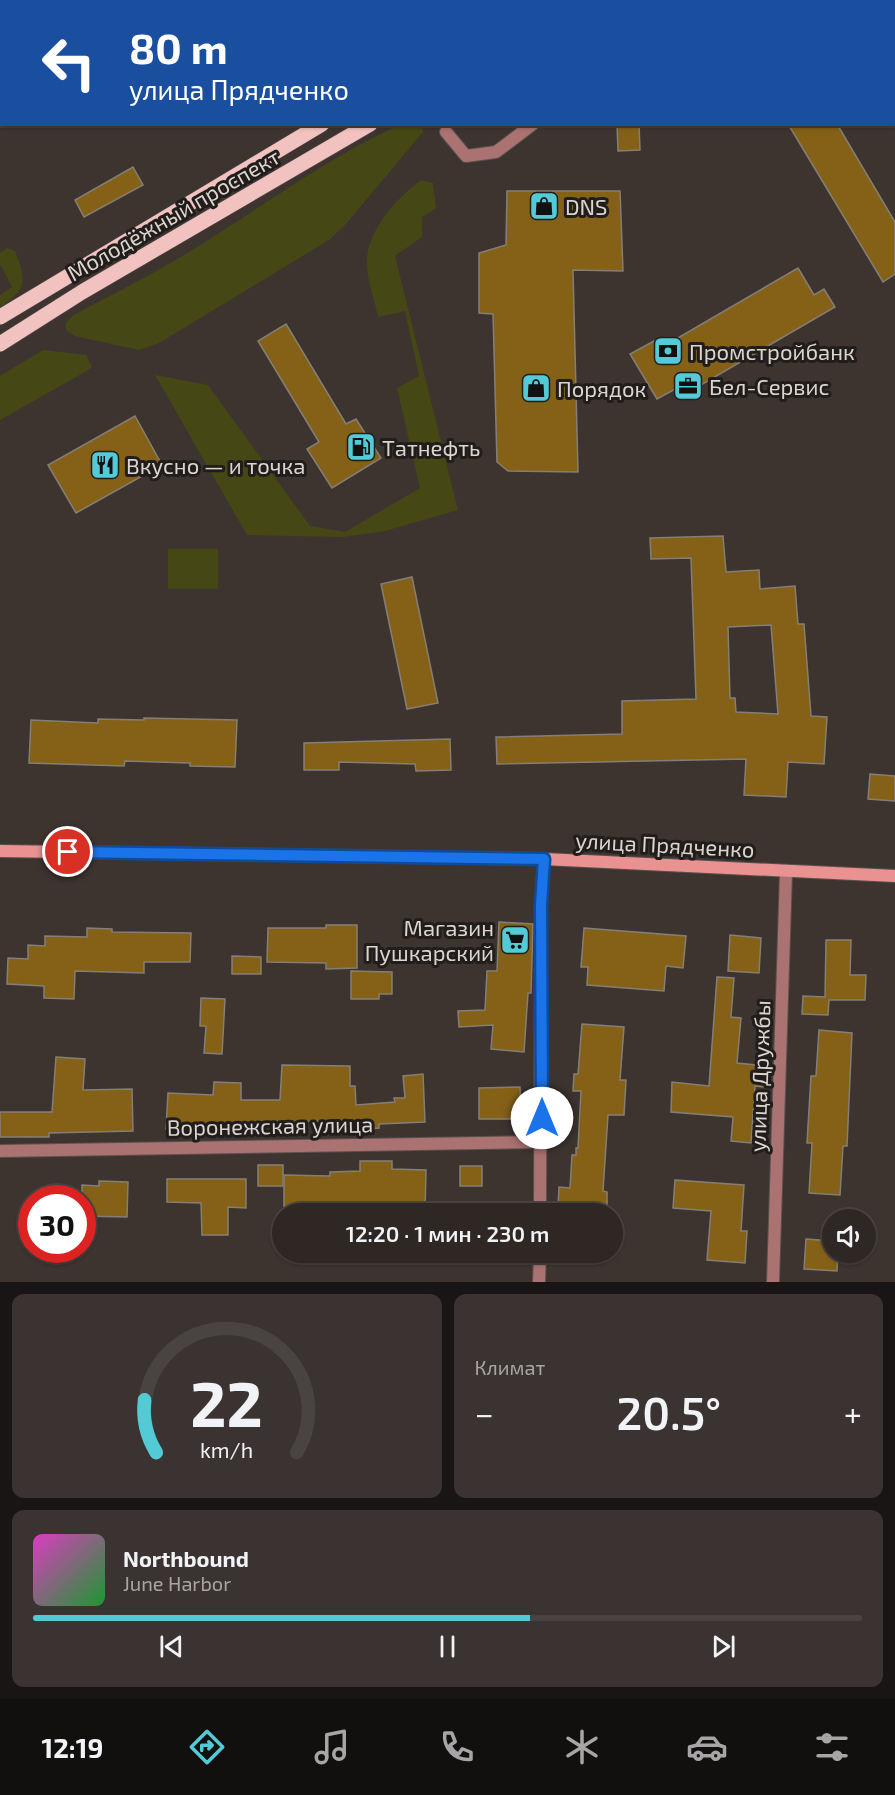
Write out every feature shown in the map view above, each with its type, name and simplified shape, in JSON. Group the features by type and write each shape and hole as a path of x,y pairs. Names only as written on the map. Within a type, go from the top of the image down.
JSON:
{"main road":[{"name":"Молодёжный проспект","path":"0,317 319,126"},
{"name":"Молодёжный проспект","path":"0,344 82,292 367,126"},
{"name":"улица Прядченко","path":"0,851 544,859 895,876"}],"street":[{"path":"446,132 466,156 496,152 530,126"},
{"path":"540,1203 541,905 544,859"},
{"name":"улица Дружбы","path":"773,1282 786,872"},
{"name":"Воронежская улица","path":"0,1151 542,1142"},
{"path":"539,1282 540,1263"}],"shaded area":[{"path":"397,126 421,126 423,132 345,225 329,240 159,343 139,350 75,336 66,330 66,322 74,315 172,262 312,173"},
{"path":"421,180 433,183 436,208 422,217 422,237 395,256 458,510 385,531 343,537 247,535 155,375 208,385 310,526 345,532 420,488 397,388 419,376 405,311 378,317 369,280 367,254 376,230 392,207"},
{"path":"7,248 15,251 21,269 22,283 16,295 0,307 0,295 12,287 0,264 0,253"},
{"path":"43,350 86,355 92,367 0,420 0,376"},
{"path":"168,549 218,549 218,589 168,589"}],"building":[{"path":"617,126 639,126 640,150 618,151"},
{"path":"789,126 838,126 895,222 895,274 883,282"},
{"path":"133,167 143,185 84,217 75,200"},
{"name":"Порядок","path":"507,191 620,191 623,271 573,270 578,472 508,471 497,462 493,314 479,313 479,253 506,245"},
{"path":"798,268 814,295 824,289 835,307 682,396 677,388 657,399 630,354 654,341 659,349"},
{"path":"286,324 346,424 356,419 381,458 332,488 307,449 319,442 258,341"},
{"name":"Вкусно — и точка","path":"135,416 162,465 76,513 48,465"},
{"path":"723,536 726,572 759,570 760,589 795,586 798,624 804,624 811,716 827,717 824,764 788,762 786,797 744,795 746,759 497,764 496,737 622,734 622,701 696,699 691,558 651,559 650,538","holes":["771,625 778,714 736,712 735,698 730,698 728,627"]},
{"path":"412,577 438,703 407,709 381,584"},
{"path":"144,718 237,720 235,767 125,761 124,766 29,763 31,720 98,723 98,719 144,720"},
{"path":"450,739 451,770 416,771 415,764 339,762 339,770 304,770 304,743"},
{"path":"870,774 895,776 895,801 868,799"},
{"path":"499,922 533,924 531,993 528,993 524,1052 491,1049 493,1025 459,1027 458,1011 485,1010 487,971 497,971"},
{"path":"326,925 357,925 357,968 326,969 326,963 267,962 268,928 326,928"},
{"path":"87,928 112,929 112,932 191,933 190,962 144,962 144,973 75,971 74,999 44,998 44,986 7,984 8,958 28,959 28,945 45,946 45,936 87,937"},
{"path":"584,928 686,936 683,968 666,966 664,991 587,985 588,967 581,967"},
{"path":"730,935 761,938 759,973 728,971"},
{"path":"826,940 851,940 850,975 866,975 865,1000 829,1000 828,1015 802,1014 803,996 825,997"},
{"path":"232,956 261,957 261,974 232,974"},
{"path":"351,971 392,972 392,994 379,994 379,999 351,999"},
{"path":"717,977 734,978 731,1017 741,1018 737,1063 766,1066 764,1087 755,1086 751,1143 731,1141 733,1117 671,1112 672,1082 709,1086"},
{"path":"201,998 225,999 222,1054 204,1053 206,1026 200,1026"},
{"path":"582,1024 624,1027 620,1080 626,1080 624,1115 608,1115 603,1191 607,1192 607,1203 558,1203 559,1187 570,1188 572,1155 576,1155 576,1148 578,1148 581,1091 573,1091 574,1074 578,1074"},
{"path":"819,1030 852,1033 847,1146 843,1146 840,1195 809,1193 812,1143 807,1143 811,1076 816,1076"},
{"path":"56,1057 85,1059 83,1090 132,1089 133,1131 49,1133 49,1137 0,1137 0,1112 52,1112"},
{"path":"282,1065 350,1066 350,1086 355,1086 356,1105 395,1102 394,1098 405,1098 403,1076 423,1074 425,1122 379,1124 379,1128 358,1130 358,1124 327,1124 327,1121 240,1123 240,1129 166,1129 168,1093 213,1095 214,1082 241,1083 241,1100 280,1100"},
{"path":"520,1087 521,1119 479,1119 479,1088"},
{"path":"360,1161 392,1161 392,1169 426,1170 425,1203 284,1203 284,1175 330,1176 330,1172 360,1171"},
{"path":"258,1165 283,1165 283,1186 258,1186"},
{"path":"460,1166 482,1166 482,1186 460,1186"},
{"path":"167,1179 246,1179 246,1208 228,1207 228,1235 202,1235 201,1203 167,1202"},
{"path":"675,1180 744,1185 741,1231 747,1231 745,1263 707,1260 711,1211 673,1208"},
{"path":"99,1181 128,1182 127,1217 96,1216 96,1186 99,1186"},
{"path":"806,1239 822,1240 822,1263 837,1263 837,1271 804,1269"}],"place":[{"name":"DNS","path":"544,206"},
{"name":"Промстройбанк","path":"668,351"},
{"name":"Бел-Сервис","path":"688,386"},
{"name":"Порядок","path":"536,388"},
{"name":"Татнефть","path":"361,447"},
{"name":"Вкусно — и точка","path":"105,465"},
{"name":"Магазин Пушкарский","path":"515,940"}],"route":[{"path":"68,852 544,859 541,905 542,1118"}]}
